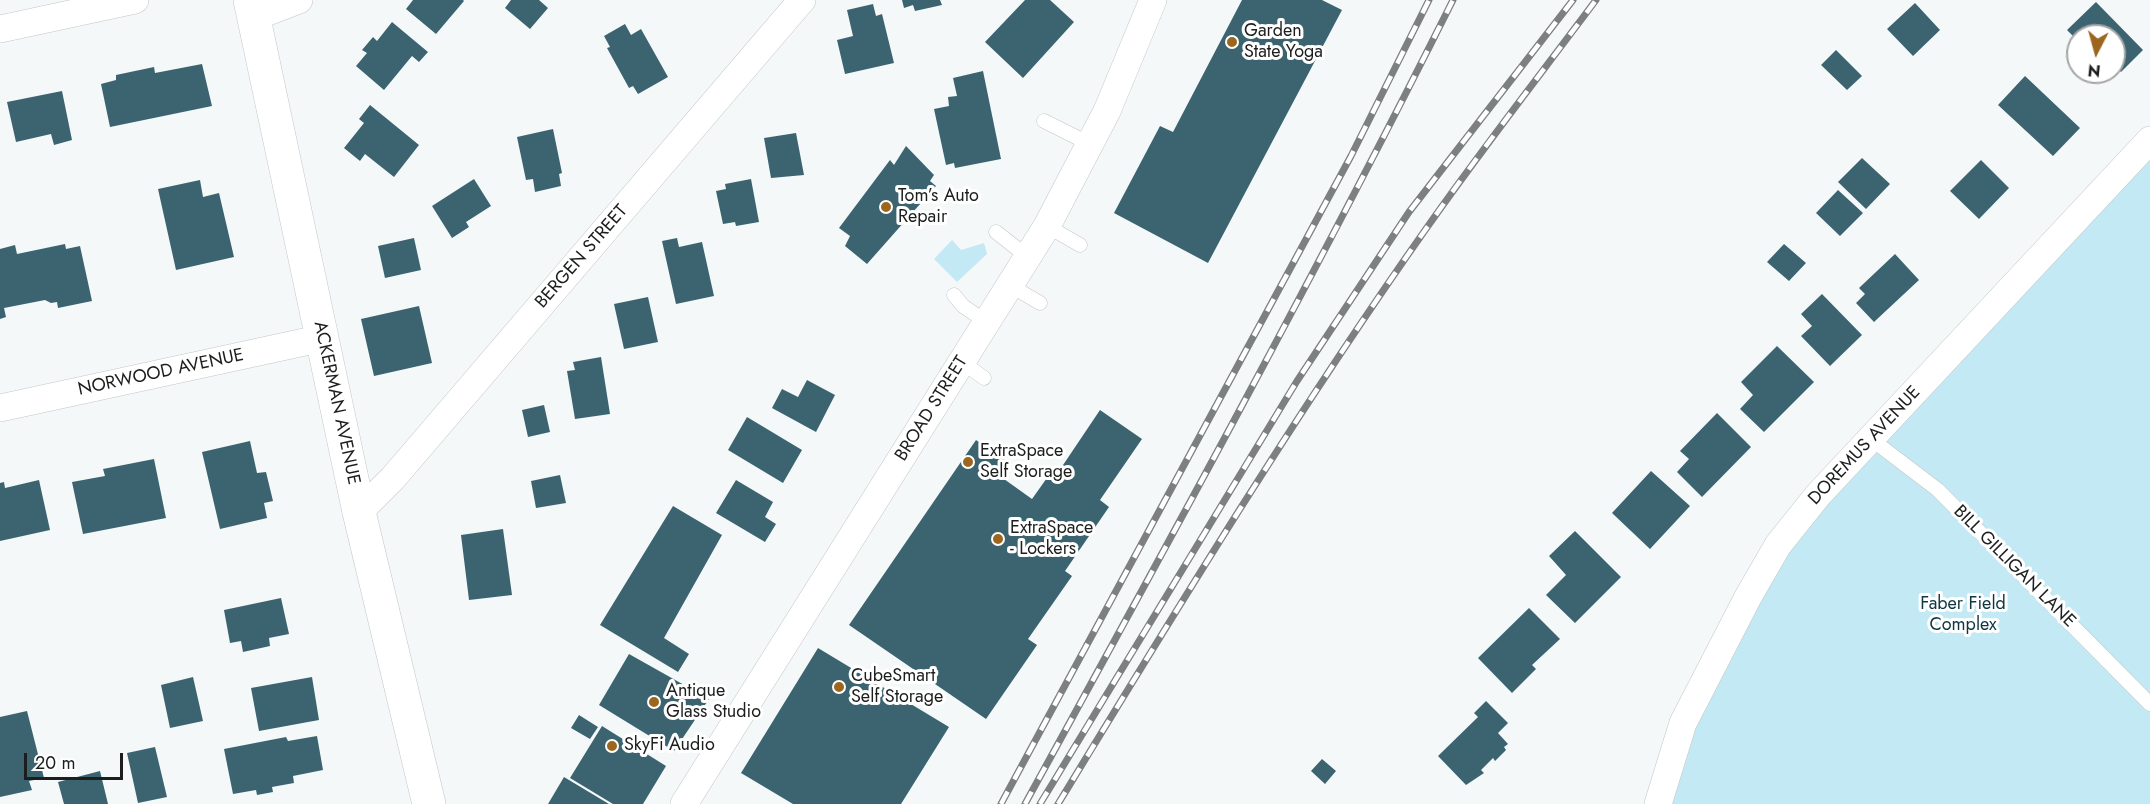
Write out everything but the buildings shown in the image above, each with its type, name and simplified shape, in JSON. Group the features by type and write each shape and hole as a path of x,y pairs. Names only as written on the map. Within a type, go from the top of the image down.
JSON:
{"street":[{"path":"0,29 135,0"},
{"path":"252,9 298,0"},
{"name":"BERGEN STREET","path":"359,512 401,469 802,0"},
{"name":"BROAD STREET","path":"684,804 1047,226 1107,111 1153,0"},
{"name":"ACKERMAN AVENUE","path":"252,9 359,512 429,804"},
{"name":"DOREMUS AVENUE","path":"1658,804 1683,723 1778,545 1818,495 2150,140"},
{"name":"NORWOOD AVENUE","path":"0,408 323,338"}],"lane":[{"path":"1044,121 1090,144"},
{"path":"1047,226 1080,245"},
{"path":"996,232 1028,257"},
{"path":"1011,286 1040,303"},
{"path":"954,295 963,306 988,323"},
{"path":"962,362 984,378"},
{"name":"BILL GILLIGAN LANE","path":"1871,439 1938,490 2150,704"}],"green space":[{"name":"Faber Field Complex","path":"2150,146 2150,804 1658,804 1778,545"},
{"path":"952,240 961,250 984,243 987,254 957,282 934,259"}],"railway":[{"path":"1001,804 1351,156 1429,0"},
{"path":"1025,804 1296,304 1453,0"},
{"path":"1040,804 1297,381 1409,212 1573,0"},
{"path":"1058,804 1193,585 1331,368 1448,197 1596,0"}],"place":[{"name":"Garden State Yoga","path":"1232,42"},
{"name":"Tom’s Auto Repair","path":"886,207"},
{"name":"ExtraSpace Self Storage","path":"968,462"},
{"name":"ExtraSpace - Lockers","path":"998,539"},
{"name":"CubeSmart Self Storage","path":"839,687"},
{"name":"Antique Glass Studio","path":"654,702"},
{"name":"SkyFi Audio","path":"612,746"}]}
